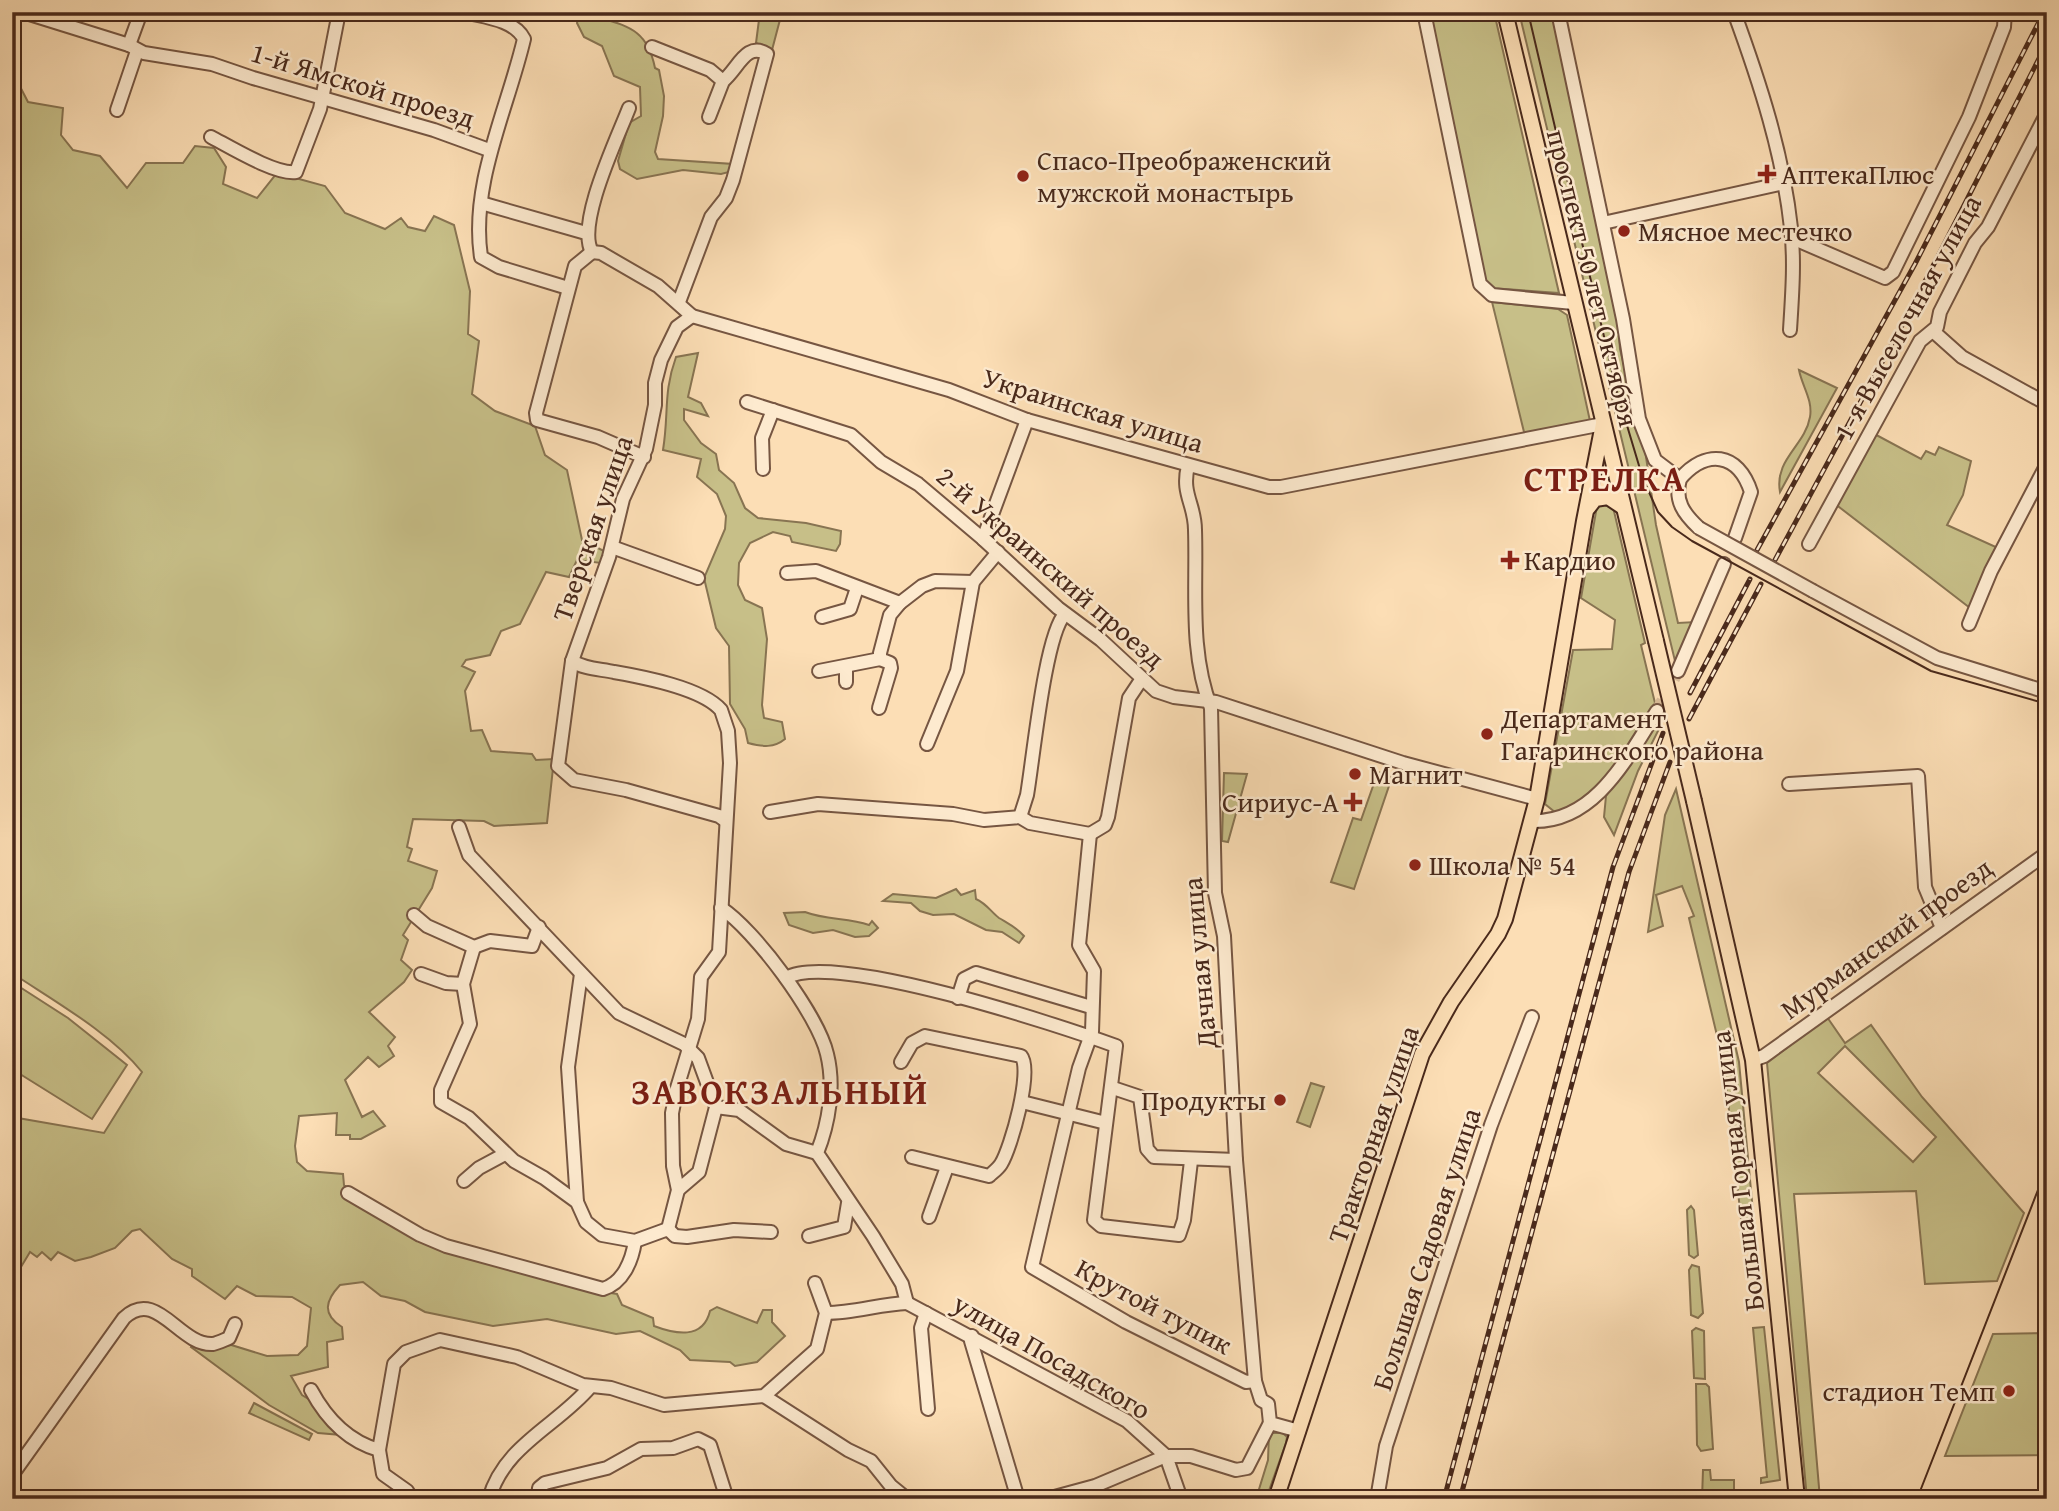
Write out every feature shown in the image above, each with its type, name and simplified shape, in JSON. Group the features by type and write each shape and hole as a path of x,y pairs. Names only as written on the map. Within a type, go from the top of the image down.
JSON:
{"main road":[{"name":"проспект 50 лет Октября","path":"1505,12 1694,801"},
{"name":"Тракторная улица","path":"1276,1499 1422,1054 1451,1002 1498,934 1537,799 1604,424"},
{"path":"1588,508 1595,499 1608,496 1623,507"},
{"name":"Большая Горная улица","path":"1694,801 1753,1060 1797,1499"}],"street":[{"name":"1-й Ямской проезд","path":"23,12 168,59 212,64 434,130 489,150"},
{"path":"117,110 141,12"},
{"path":"212,137 269,165 289,173 296,172 320,109 340,12"},
{"path":"464,12 501,21 522,34 524,39 512,91 489,150 476,228 481,257 486,262 568,288"},
{"path":"1424,12 1480,284 1492,295 1573,303"},
{"path":"1558,12 1604,223 1639,419 1656,460 1680,479"},
{"path":"1734,12 1770,119 1784,183 1792,238 1790,330"},
{"path":"1792,238 1885,278 1893,272 1969,117 2004,27 2005,12"},
{"path":"652,47 710,70 723,81"},
{"path":"679,302 711,217 726,198 733,180 767,54 755,49 749,51 723,81 709,117"},
{"path":"592,253 586,233 602,179 629,108"},
{"name":"1-я Выселочная улица","path":"1809,544 1920,341 1934,332 1975,243 1987,227 2047,113"},
{"path":"1604,223 1784,183"},
{"path":"481,203 586,233"},
{"path":"592,253 623,265 679,302 692,316"},
{"path":"592,253 577,262 568,288 536,413 537,420 597,437 644,457"},
{"name":"Украинская улица","path":"692,316 876,372 949,390 1027,419 1188,467 1281,487 1604,424"},
{"name":"Тверская улица","path":"692,316 677,327 661,360 655,383 654,415 644,457 623,499 612,547 572,662 558,766 574,780 626,790 719,816 726,821"},
{"path":"1934,332 1962,356 2047,404"},
{"name":"2-й Украинский проезд","path":"747,402 851,435 881,463 918,484 1065,614 1101,640 1141,680 1174,697 1208,701 1404,763 1537,799"},
{"path":"763,469 762,438 772,410"},
{"path":"983,539 1027,419"},
{"path":"1735,538 1751,492 1742,471 1726,460 1716,458 1698,463 1680,479 1678,498 1683,512 1699,528 1937,658 2047,692"},
{"path":"1969,624 1991,571 2047,464"},
{"name":"Дачная улица","path":"1188,467 1184,484 1195,527 1194,613 1203,690 1211,708 1215,893 1224,936 1236,1160 1255,1381 1261,1400 1268,1404 1270,1423"},
{"path":"612,547 698,578"},
{"path":"927,744 957,671 974,582 998,552"},
{"path":"1678,671 1724,564"},
{"path":"787,573 816,571 900,603"},
{"path":"880,659 890,614 900,603 922,586 935,581 974,582"},
{"path":"822,617 850,609 858,588"},
{"path":"1020,817 1027,795 1050,645 1059,620 1065,614"},
{"path":"819,671 846,668 859,661 880,659 890,663 891,668 879,708"},
{"path":"572,662 584,667 649,679 716,704 721,710 727,731 729,774 719,952 701,977 698,1019 672,1113 673,1166 678,1191 667,1229"},
{"path":"846,668 846,682"},
{"path":"770,813 818,804 953,814 984,820 1020,817 1030,823 1090,834 1105,825 1108,817 1129,698 1141,680"},
{"path":"1531,821 1550,821 1569,815 1596,796 1657,711"},
{"path":"1789,784 1918,776 1925,887 1942,928"},
{"path":"459,827 469,855 619,1013 690,1048 698,1058 716,1107 699,1172 678,1191"},
{"path":"1069,1114 1079,1068 1091,1037 1094,971 1079,946 1090,834"},
{"name":"Мурманский проезд","path":"1753,1060 1764,1056 2047,853"},
{"path":"721,908 750,935 786,978 817,1028 828,1054 828,1124 817,1153"},
{"path":"414,915 427,926 474,947 490,940 532,946 539,927"},
{"path":"474,947 463,984 470,1024 440,1098 441,1102 469,1118 505,1154 577,1202"},
{"path":"786,978 807,973 848,973 958,998 1116,1046 1114,1088 1106,1122 1094,1220 1101,1226 1179,1235 1184,1220 1191,1161"},
{"path":"958,998 964,979 976,973 1091,1007"},
{"path":"421,974 446,983 463,984"},
{"path":"581,974 568,1067 577,1202 586,1222 602,1235 635,1241 667,1229"},
{"name":"Большая Садовая улица","path":"1377,1499 1386,1447 1492,1125 1532,1017"},
{"path":"901,1062 912,1043 925,1036 1021,1056 1026,1067 1022,1102 1001,1164 989,1176 912,1157"},
{"path":"1114,1088 1140,1097 1149,1154 1191,1161 1236,1160"},
{"path":"1022,1102 1106,1122"},
{"path":"716,1107 739,1110 786,1144 817,1153 902,1284 907,1303 888,1304 863,1311 826,1313"},
{"name":"Крутой тупик","path":"1069,1114 1031,1267 1126,1322 1246,1382 1255,1381"},
{"path":"464,1181 479,1168 505,1154"},
{"path":"929,1217 947,1167"},
{"path":"348,1193 420,1235 446,1246 603,1289 613,1286 621,1278 635,1241"},
{"path":"809,1236 844,1227 848,1203"},
{"path":"667,1229 675,1236 687,1237 734,1230 771,1232"},
{"path":"412,1499 407,1491 383,1474 379,1450 394,1364 406,1352 427,1342 440,1340 517,1357 590,1387 611,1388 664,1405 764,1396 812,1357 826,1313 814,1283"},
{"name":"улица Посадского","path":"907,1303 1127,1421 1166,1456 1181,1499"},
{"path":"12,1475 125,1316 135,1309 148,1307 197,1339 212,1344 229,1338 234,1324"},
{"path":"926,1313 921,1328 928,1409"},
{"path":"972,1336 971,1341 1018,1499"},
{"path":"489,1499 495,1476 540,1429 590,1387"},
{"path":"311,1390 323,1412 340,1428 359,1443 379,1450"},
{"path":"764,1396 848,1450 872,1461 891,1486 907,1499"},
{"path":"1048,1499 1095,1486 1166,1456 1191,1457 1236,1470 1247,1468 1270,1423 1299,1432"},
{"path":"538,1499 539,1488 545,1483 607,1468 641,1449 673,1448 698,1439 709,1445 727,1499"}],"shaded area":[{"path":"579,12 630,29 643,39 648,47 655,68 659,70 664,96 663,116 655,152 658,159 733,164 729,172 721,174 683,170 637,179 620,169 618,161 629,123 641,116 640,87 614,76 602,46 584,37 577,23"},
{"path":"760,12 782,12 772,50 756,43"},
{"path":"1428,12 1494,12 1559,293 1490,288 1485,284"},
{"path":"1519,12 1553,12 1618,322 1620,349 1645,450 1656,525 1678,623 1695,622 1675,661"},
{"path":"12,71 28,102 63,108 61,135 73,150 100,156 127,188 146,163 183,163 195,146 214,148 226,167 223,184 257,198 277,173 325,186 345,213 385,229 401,218 408,227 425,231 434,216 454,225 470,291 468,334 479,341 472,394 495,411 535,426 545,455 567,470 582,540 604,551 601,563 577,560 569,577 546,572 520,624 501,631 490,655 466,660 462,666 475,672 465,691 471,731 482,730 491,751 532,754 536,760 554,759 547,823 494,826 484,821 413,819 407,847 412,849 408,861 437,871 432,888 403,935 408,940 401,960 412,970 404,982 369,1012 395,1037 388,1046 394,1056 379,1067 368,1057 345,1080 362,1117 373,1111 385,1126 361,1139 350,1139 350,1135 336,1135 337,1113 299,1116 295,1146 297,1162 307,1171 343,1174 344,1185 418,1238 586,1289 617,1294 622,1305 653,1318 654,1326 662,1329 695,1331 701,1327 710,1311 717,1307 757,1323 763,1310 772,1310 772,1322 785,1336 757,1362 735,1366 730,1362 690,1360 680,1350 640,1331 616,1334 547,1319 493,1326 425,1312 405,1301 381,1296 363,1282 340,1285 331,1296 328,1307 331,1317 342,1327 343,1339 327,1342 328,1367 291,1376 302,1395 327,1410 342,1435 318,1433 269,1405 191,1347 199,1335 267,1356 298,1355 307,1346 311,1308 292,1297 256,1296 237,1286 225,1299 192,1276 192,1269 172,1259 140,1229 132,1231 115,1248 91,1257 75,1261 58,1252 51,1260 42,1252 37,1257 30,1252 21,1267 15,1269 12,1265 12,1117 104,1133 142,1072 98,1031 12,973"},
{"path":"1492,302 1558,309 1567,315 1590,421 1525,436"},
{"path":"698,353 688,397 701,403 708,416 684,409 684,420 701,443 716,454 719,470 734,483 745,508 758,518 806,523 841,531 840,544 836,551 792,542 790,536 773,532 750,543 739,563 738,585 745,600 762,608 767,639 762,705 764,718 782,722 785,739 772,745 748,743 745,729 730,704 729,646 716,628 704,578 725,529 726,516 717,494 697,477 701,459 663,450 668,393 676,357"},
{"path":"1799,370 1837,388 1780,492 1781,470 1807,427 1811,411"},
{"path":"1867,430 1921,459 1926,451 1935,455 1939,447 1971,461 1963,495 1947,525 1998,548 1970,608 1830,500"},
{"path":"1603,502 1613,507 1645,643 1641,645 1655,703 1626,751 1600,784 1571,808 1556,813 1545,804 1573,650 1612,649 1615,620 1581,598 1597,506"},
{"path":"1659,717 1661,725 1638,771 1614,835 1604,817 1606,796"},
{"path":"1378,772 1392,777 1354,889 1331,882 1353,818 1361,820"},
{"path":"1224,773 1247,774 1228,842 1222,841"},
{"path":"1676,789 1739,1062 1756,1244 1744,1246 1724,1065 1689,918 1694,916 1682,886 1656,895 1663,926 1648,932 1665,815"},
{"path":"956,889 961,895 975,890 976,899 1024,936 1019,943 1002,932 986,930 954,914 933,915 920,911 911,903 883,901 893,894 936,898"},
{"path":"805,912 869,925 872,921 878,928 869,936 855,937 833,930 813,933 789,925 784,913"},
{"path":"12,982 68,1018 127,1065 92,1119 12,1069"},
{"path":"1827,1017 1845,1043 1871,1025 1922,1097 2024,1213 1997,1281 1925,1284 1916,1191 1794,1194 1820,1499 1807,1499 1767,1063","holes":["1845,1046 1936,1137 1913,1162 1818,1073"]},
{"path":"1311,1083 1324,1087 1310,1127 1297,1122"},
{"path":"1691,1206 1694,1210 1698,1255 1694,1258 1689,1255 1687,1210"},
{"path":"1692,1265 1699,1267 1703,1313 1698,1318 1691,1315 1689,1270"},
{"path":"1764,1327 1780,1480 1761,1483 1761,1478 1767,1477 1753,1328"},
{"path":"1696,1328 1704,1331 1705,1379 1694,1378 1692,1331"},
{"name":"стадион Темп","path":"2047,1333 2047,1455 1945,1456 1993,1334"},
{"path":"1696,1384 1706,1384 1709,1387 1713,1449 1701,1451 1697,1445"},
{"path":"254,1403 312,1434 309,1440 249,1413"},
{"path":"1269,1433 1283,1433 1287,1437 1286,1443 1266,1499 1256,1499 1268,1460"},
{"path":"1703,1470 1710,1470 1711,1480 1734,1480 1734,1497 1702,1499"}],"tunnel":[{"path":"1657,711 1678,671"}],"tram line":[{"path":"1528,12 1617,392 1643,479 1658,512 1672,527 1692,541 1931,671 2047,704"},
{"path":"1917,1499 2047,1167"}],"railway":[{"path":"1757,550 1915,264 2044,12"},
{"path":"1775,560 1913,305 2047,43"},
{"path":"1690,693 1750,579"},
{"path":"1689,719 1761,584"},
{"path":"1444,1499 1613,867 1663,733"},
{"path":"1460,1499 1629,872 1670,762"}],"place":[{"name":"АптекаПлюс","path":"1767,174"},
{"name":"Спасо-Преображенский мужской монастырь","path":"1023,176"},
{"name":"Мясное местечко","path":"1624,231"},
{"name":"Кардио","path":"1510,560"},
{"name":"Департамент Гагаринского района","path":"1487,734"},
{"name":"Магнит","path":"1355,774"},
{"name":"Сириус-А","path":"1353,802"},
{"name":"Школа № 54","path":"1415,865"},
{"name":"Продукты","path":"1280,1100"},
{"name":"стадион Темп","path":"2009,1391"}],"district":[{"name":"СТРЕЛКА","path":"1605,479"},
{"name":"ЗАВОКЗАЛЬНЫЙ","path":"780,1092"}]}
